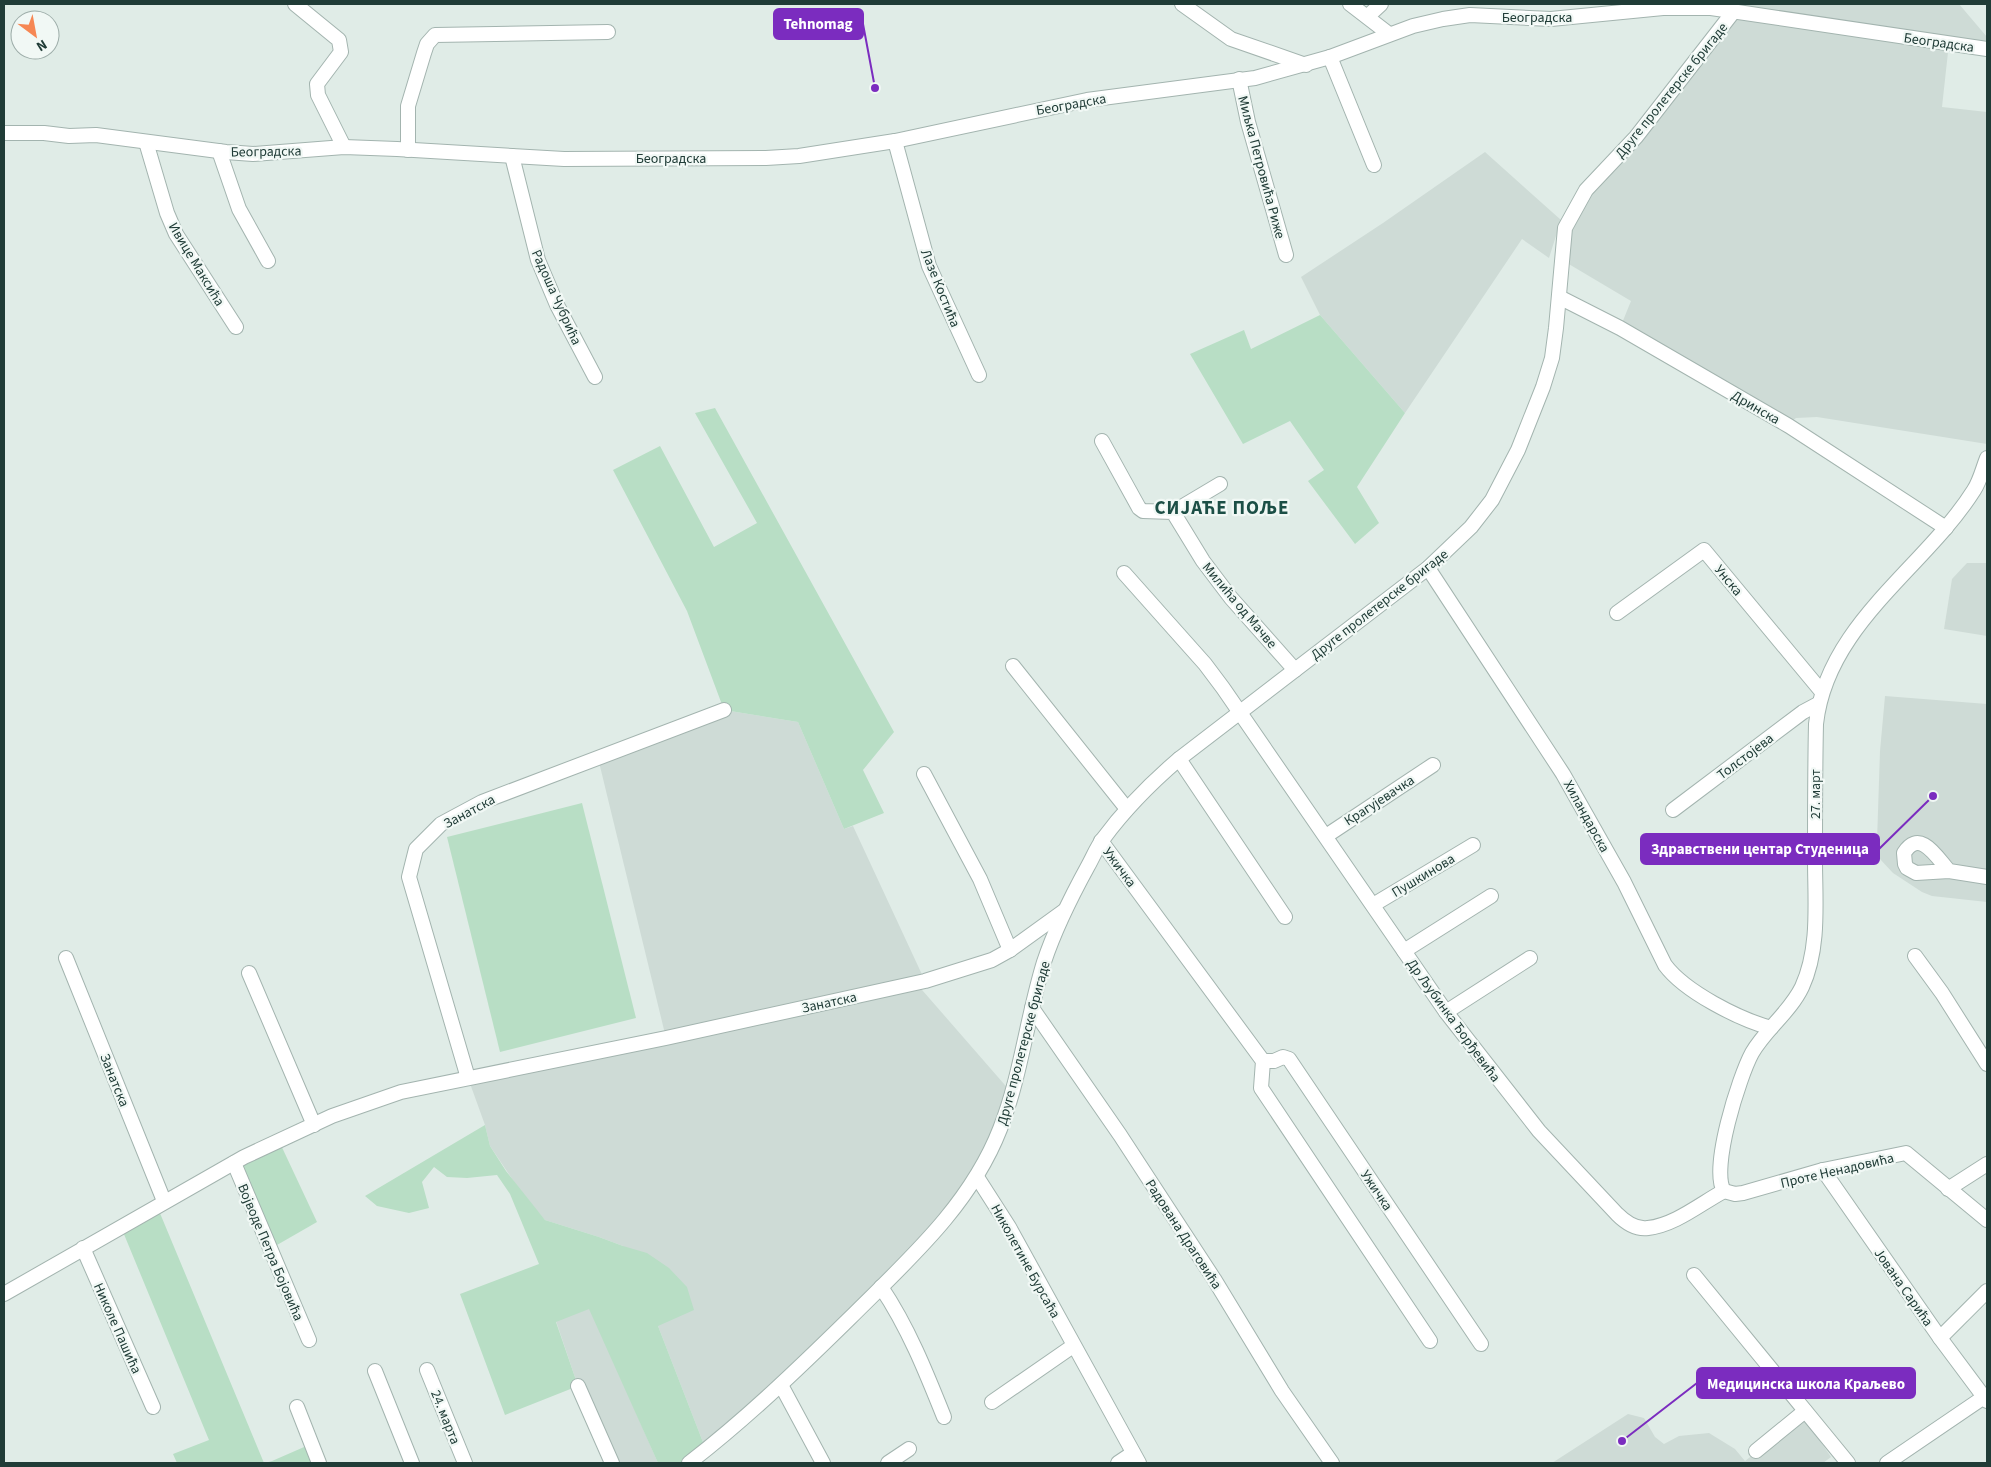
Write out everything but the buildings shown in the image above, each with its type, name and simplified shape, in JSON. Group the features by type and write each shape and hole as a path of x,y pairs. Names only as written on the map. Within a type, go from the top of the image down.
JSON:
{"street":[{"path":"295,4 339,40 340,52 317,84 317,89 318,95 344,147"},
{"path":"1182,4 1230,39 1306,65"},
{"path":"1350,4 1389,34"},
{"path":"1368,16 1381,4"},
{"name":"Београдска","path":"4,133 44,133 69,136 96,135 219,151 274,153 344,147 564,159 766,158 799,156 895,141 1088,100 1280,72 1330,58 1389,34 1443,19 1470,15 1551,19 1663,8 1711,8 1987,49"},
{"name":"Друге пролетерске бригаде","path":"689,1463 781,1386 911,1259 946,1218 976,1177 1000,1129 1012,1092 1044,961 1065,910 1101,841 1127,809 1149,785 1179,759 1428,568 1471,527 1492,500 1518,450 1543,387 1552,358 1566,228 1586,190 1636,137 1734,12"},
{"path":"408,150 408,106 427,44 435,35 608,32"},
{"path":"1330,58 1374,165"},
{"name":"Миљка Петровића Риже","path":"1239,79 1248,122 1286,255"},
{"name":"Лазе Костића","path":"895,141 929,266 979,375"},
{"name":"Ивице Максића","path":"146,142 167,213 176,234 236,327"},
{"path":"219,151 239,209 268,261"},
{"name":"Радоша Чубрића","path":"512,156 538,260 558,305 595,377"},
{"name":"Дринска","path":"1559,297 1620,328 1789,426 1946,528"},
{"path":"1102,441 1139,508 1143,510 1173,512 1220,484"},
{"name":"27. март","path":"1724,1191 1720,1181 1720,1168 1735,1095 1752,1054 1789,1008 1802,986 1814,945 1816,901 1816,724 1820,698 1838,656 1882,594 1946,528 1975,489 1987,458"},
{"name":"Милића од Мачве","path":"1173,512 1203,561 1231,598 1295,670"},
{"name":"Унска","path":"1617,613 1704,550 1820,698"},
{"name":"Хиландарска","path":"1428,568 1563,774 1624,882 1665,965 1672,975 1702,997 1757,1024 1771,1028"},
{"path":"1124,573 1205,664 1240,712"},
{"path":"1013,666 1127,809"},
{"name":"Толстојева","path":"1673,810 1820,698"},
{"name":"Занатска","path":"468,1078 409,877 416,849 441,824 482,802 724,710"},
{"name":"Др Љубинка Ђорђевића","path":"1240,712 1446,1012 1539,1131 1627,1224 1646,1229 1670,1222 1724,1191"},
{"path":"1179,759 1285,917"},
{"name":"Крагујевачка","path":"1326,836 1433,765"},
{"path":"924,774 980,879 1010,950"},
{"name":"Ужичка","path":"1101,841 1262,1061 1274,1060 1283,1056 1289,1059 1481,1344"},
{"name":"Пушкинова","path":"1372,905 1473,845"},
{"path":"1949,871 1987,877"},
{"path":"1404,951 1491,896"},
{"name":"Занатска","path":"4,1294 234,1163 332,1116 401,1092 884,991 975,966 992,960 1010,950 1065,910"},
{"path":"1028,937 1041,937 1050,947"},
{"path":"1915,956 1942,993 1987,1064"},
{"name":"Занатска","path":"66,958 164,1202"},
{"path":"1446,1012 1530,958"},
{"path":"249,973 314,1124"},
{"name":"Радована Драговића","path":"1032,1008 1120,1136 1214,1280 1282,1391 1332,1463"},
{"path":"1262,1061 1262,1088 1430,1341"},
{"name":"Проте Ненадовића","path":"1724,1191 1735,1194 1743,1193 1823,1170 1906,1153 1987,1220"},
{"name":"Војводе Петра Бојовића","path":"234,1163 309,1340"},
{"path":"1948,1189 1987,1164"},
{"name":"Јована Сарића","path":"1823,1170 1940,1338 1986,1398"},
{"name":"Николетине Бурсаћа","path":"976,1177 1008,1227 1136,1458 1118,1463"},
{"name":"Николе Пашића","path":"83,1248 153,1407"},
{"path":"1694,1275 1848,1463"},
{"path":"881,1287 898,1312 944,1416"},
{"path":"1940,1338 1987,1292"},
{"path":"992,1402 1073,1346"},
{"name":"24. марта","path":"427,1370 465,1463"},
{"path":"375,1371 412,1463"},
{"path":"578,1386 612,1463"},
{"path":"781,1386 823,1463"},
{"path":"1887,1463 1986,1398"},
{"path":"297,1407 319,1463"},
{"path":"1756,1450 1805,1411"},
{"path":"888,1463 909,1449"}],"shaded area":[{"path":"1738,4 1959,4 1987,37 1987,49 1949,43 1942,107 1987,112 1987,444 1817,417 1796,418 1792,421 1620,328 1631,301 1562,260 1565,228 1586,190 1734,12"},
{"path":"1485,152 1561,220 1549,258 1522,239 1405,413 1320,315 1301,277"},
{"path":"1967,563 1987,563 1987,636 1944,629 1952,579"},
{"path":"1885,696 1987,704 1987,902 1932,896 1922,892 1893,873 1880,859 1877,841 1880,751"},
{"path":"724,710 798,722 844,829 853,826 925,981 916,983 1011,1092 1000,1129 945,1220 706,1450 658,1326 623,1246 545,1220 523,1195 490,1146 485,1125 468,1078 666,1038 598,758"},
{"path":"590,1308 658,1463 612,1463 578,1386 556,1321"},
{"path":"1628,1414 1644,1418 1655,1437 1664,1444 1679,1436 1709,1433 1735,1449 1745,1461 1803,1416 1831,1457 1823,1463 1552,1463"}],"green space":[{"path":"1320,315 1405,413 1357,487 1379,523 1355,544 1308,481 1324,470 1290,421 1243,444 1190,354 1244,330 1251,349"},
{"path":"715,408 894,732 863,770 884,813 844,829 798,722 724,710 687,611 613,470 660,446 714,547 757,523 695,413"},
{"path":"582,803 636,1018 500,1052 447,837"},
{"path":"485,1125 490,1146 506,1171 545,1220 647,1253 669,1268 687,1287 694,1310 658,1326 706,1450 689,1463 658,1463 589,1309 556,1322 578,1386 505,1415 460,1294 539,1264 510,1194 497,1175 467,1178 447,1177 434,1167 422,1182 429,1208 409,1213 377,1206 365,1196"},
{"path":"279,1141 317,1222 270,1249 234,1163"},
{"path":"157,1206 264,1463 177,1463 173,1454 209,1440 121,1227"},
{"path":"311,1444 319,1463 265,1463 272,1461"}],"place":[{"name":"Tehnomag","path":"875,88"},
{"name":"Здравствени центар Студеница","path":"1933,796"},
{"name":"Медицинска школа Краљево","path":"1622,1441"}],"district":[{"name":"СИЈАЋЕ ПОЉЕ","path":"1222,507"}]}
